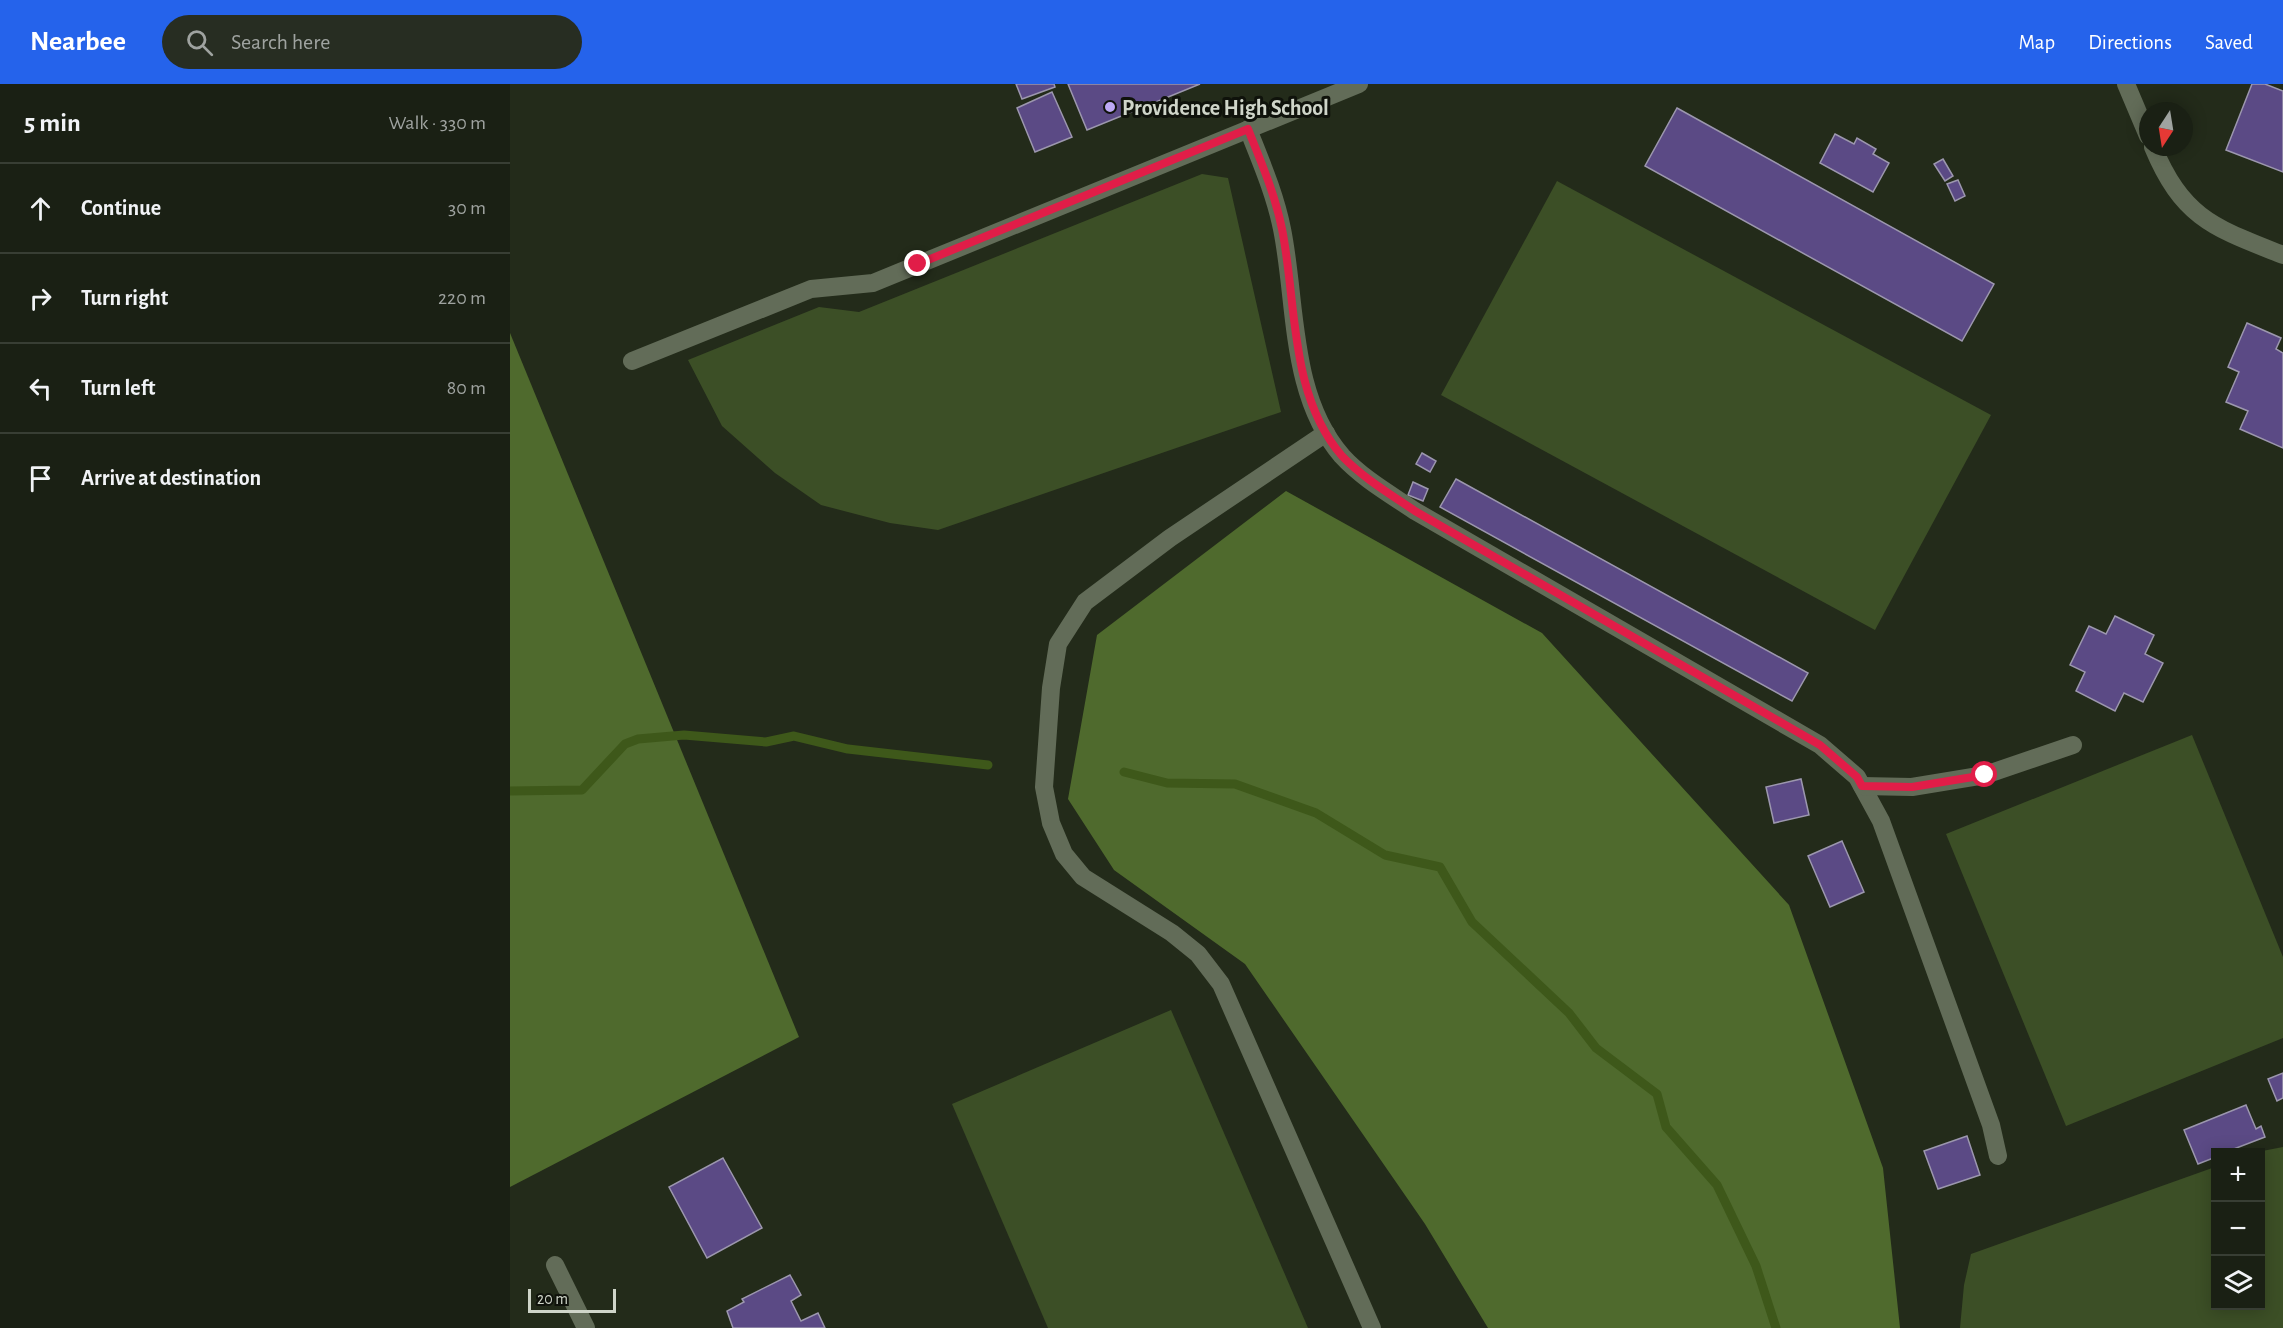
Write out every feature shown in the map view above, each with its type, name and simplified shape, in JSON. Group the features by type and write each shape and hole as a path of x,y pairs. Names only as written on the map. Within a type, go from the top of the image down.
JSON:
{"street":[{"path":"632,360 811,289 873,283 1359,84"},
{"path":"2126,84 2139,115"},
{"path":"1248,129 1270,183 1282,228 1300,356 1309,393 1326,433 1343,456 1374,484 1415,511 1820,745 1857,777 1881,821 1991,1125 1998,1156"},
{"path":"2157,156 2165,176 2180,199 2198,215 2236,236 2283,255"},
{"path":"1326,433 1170,538 1085,602 1058,644 1051,688 1044,787 1051,823 1064,854 1083,876 1172,933 1198,954 1221,984 1372,1328"},
{"path":"1862,786 1912,787 1985,775 2073,745"},
{"path":"555,1265 586,1328"}],"green space":[{"path":"1202,174 1228,178 1281,412 938,530 890,523 821,505 775,473 722,426 688,360 819,307 859,312"},
{"path":"1557,181 1991,415 1875,630 1441,395"},
{"path":"510,333 799,1037 510,1187"},
{"path":"1286,491 1542,633 1789,905 1883,1168 1900,1328 1488,1328 1425,1224 1245,964 1114,870 1068,799 1097,635"},
{"path":"2192,735 2283,957 2283,1038 2066,1126 1946,834"},
{"path":"1171,1010 1308,1328 1048,1328 952,1104"},
{"path":"2283,1147 2283,1328 1960,1328 1964,1285 1971,1254 2211,1168 2211,1310 2265,1310 2265,1150"}],"building":[{"path":"1016,84 1054,84 1055,87 1022,99"},
{"name":"Providence High School","path":"1068,84 1200,84 1087,130"},
{"path":"2252,84 2265,84 2283,91 2283,172 2226,150"},
{"path":"1052,92 1072,137 1035,152 1017,108"},
{"path":"1677,108 1994,284 1962,341 1645,166"},
{"path":"1835,134 1854,144 1857,138 1876,149 1873,154 1889,163 1873,192 1820,163"},
{"path":"1943,159 1953,176 1945,181 1934,164"},
{"path":"1958,180 1965,196 1955,201 1947,184"},
{"path":"2247,323 2281,338 2276,349 2283,353 2283,448 2240,429 2248,411 2226,402 2239,372 2228,367"},
{"path":"1422,453 1436,461 1430,472 1416,464"},
{"path":"1456,479 1808,673 1792,701 1440,507"},
{"path":"1413,482 1428,489 1423,501 1408,495"},
{"path":"2115,616 2154,635 2145,654 2163,663 2143,702 2124,693 2115,711 2076,691 2085,672 2070,665 2089,626 2106,634"},
{"path":"1801,779 1809,815 1774,823 1766,787"},
{"path":"1842,841 1864,892 1830,907 1808,856"},
{"path":"2283,1073 2283,1098 2277,1101 2268,1079"},
{"path":"2246,1105 2256,1129 2261,1126 2265,1137 2236,1148 2211,1148 2211,1159 2198,1164 2184,1130"},
{"path":"1967,1136 1980,1175 1938,1189 1924,1151"},
{"path":"723,1158 762,1228 707,1258 669,1187"},
{"path":"790,1275 801,1295 791,1301 801,1321 818,1313 825,1328 733,1328 727,1311 744,1302 742,1299"}],"waterway":[{"path":"510,791 582,790 625,744 638,739 684,735 766,742 794,736 848,749 988,765"},
{"path":"1124,772 1167,783 1235,784 1316,813 1385,855 1440,867 1472,922 1569,1013 1596,1048 1657,1094 1666,1127 1717,1185 1756,1266 1776,1328"}],"place":[{"name":"Providence High School","path":"1110,107"}],"route":[{"path":"918,264 1248,129 1270,183 1282,228 1300,356 1309,393 1326,433 1343,456 1374,484 1415,511 1820,745 1857,777 1862,786 1912,787 1985,775"}]}
